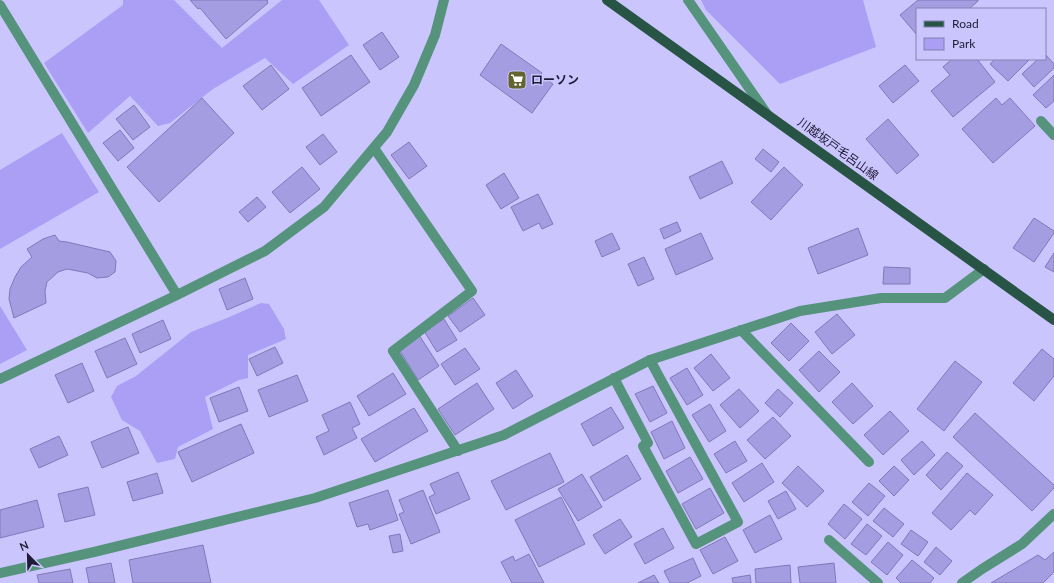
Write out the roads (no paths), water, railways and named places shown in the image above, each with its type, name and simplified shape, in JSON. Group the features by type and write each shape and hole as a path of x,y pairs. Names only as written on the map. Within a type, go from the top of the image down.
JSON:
{"main road":[{"name":"川越坂戸毛呂山線","path":"607,0 1054,320"}],"street":[{"path":"0,379 177,295 265,251 324,207 387,132 414,85 435,35 444,0"},
{"path":"688,0 767,114"},
{"path":"0,5 177,295"},
{"path":"1041,121 1054,135"},
{"path":"374,148 472,291 393,351 458,451"},
{"path":"0,573 94,552 315,498 504,435 650,360 800,311 880,298 945,298 984,269"},
{"path":"741,330 869,462"},
{"path":"614,378 648,443 643,446 696,544 738,522 650,360"},
{"path":"962,583 1022,544 1054,514"},
{"path":"829,540 878,583"}],"place":[{"name":"ローソン","path":"517,80"}]}
